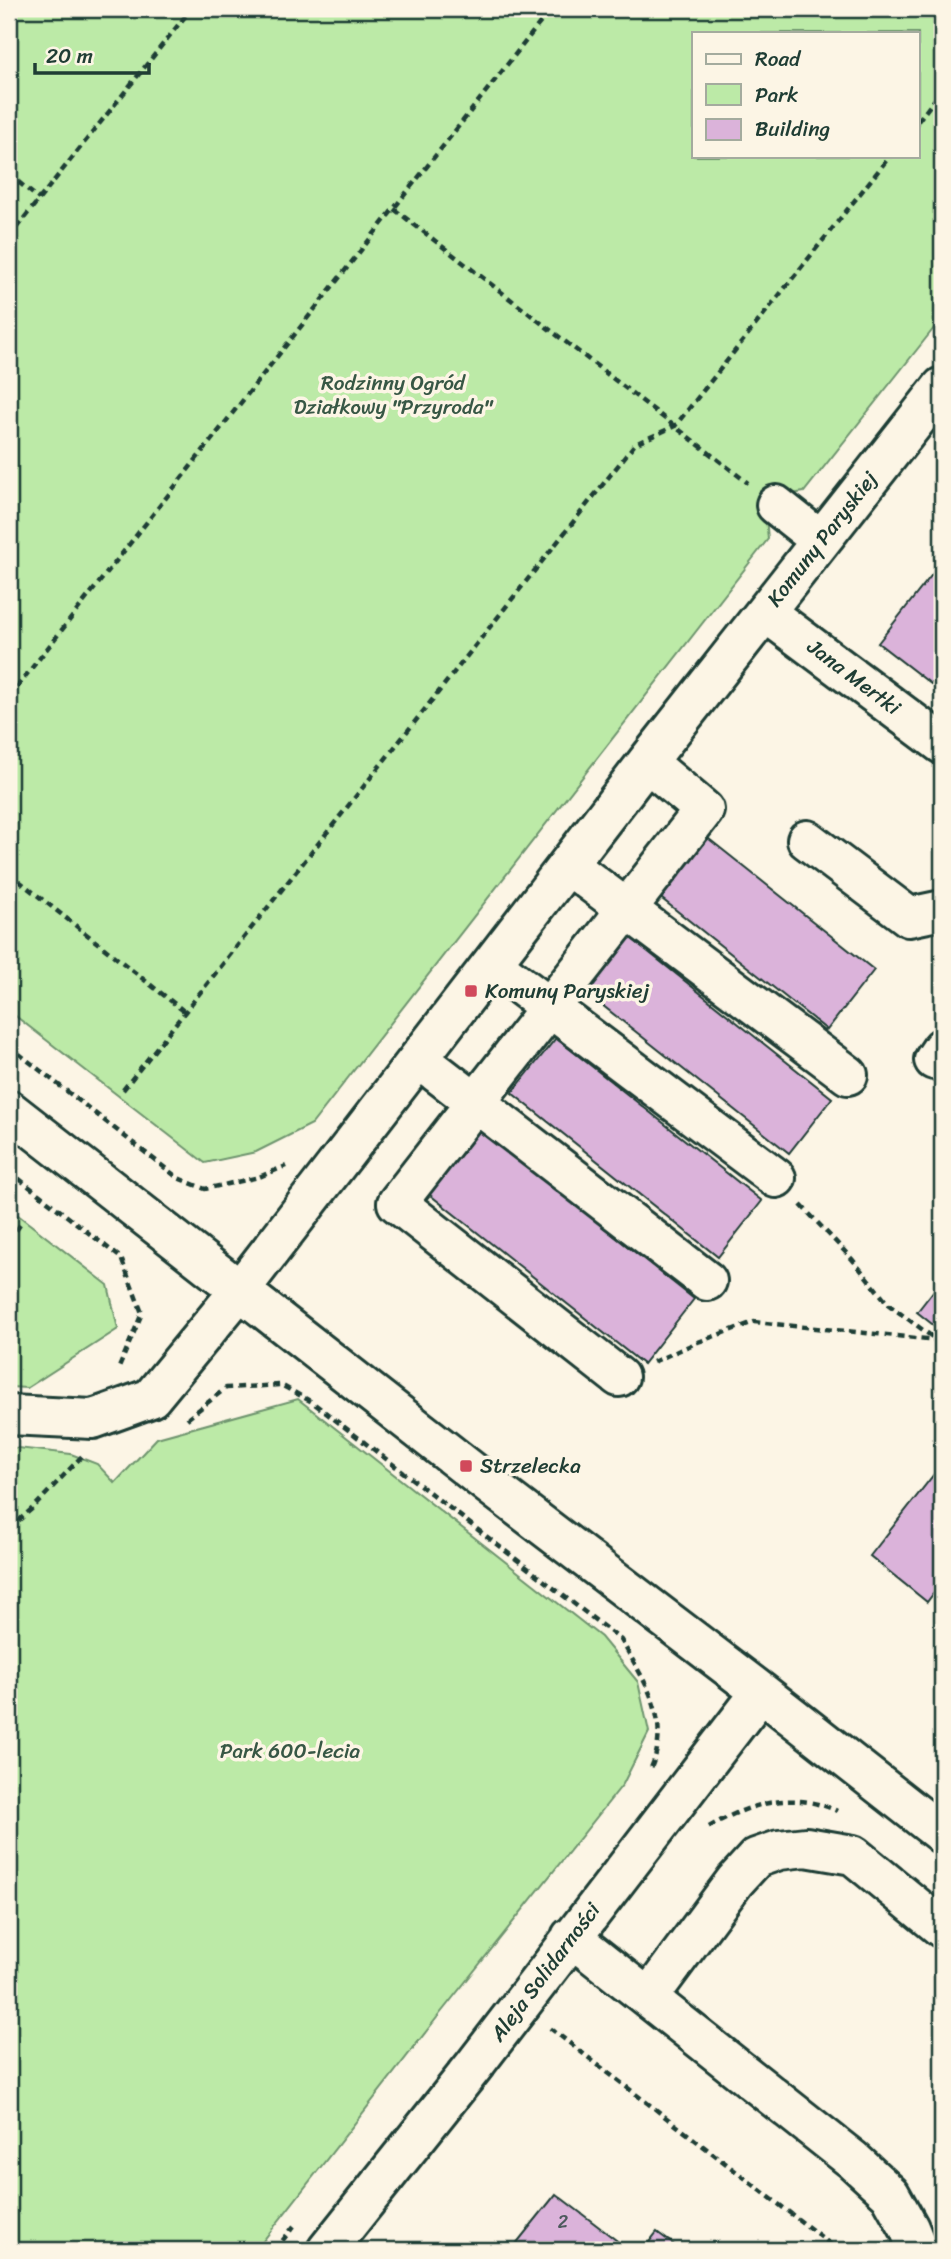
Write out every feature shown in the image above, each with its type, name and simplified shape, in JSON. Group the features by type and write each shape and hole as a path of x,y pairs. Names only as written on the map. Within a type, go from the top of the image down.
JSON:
{"street":[{"name":"Komuny Paryskiej","path":"240,1290 647,762 942,387"},
{"path":"776,505 820,540"},
{"name":"Jana Mertki","path":"765,612 942,744"},
{"path":"619,1377 397,1203 704,810 647,762"},
{"path":"807,840 909,917 942,910"},
{"path":"568,865 848,1075"},
{"path":"492,964 776,1178"},
{"path":"419,1059 707,1281"},
{"path":"9,1110 942,1834"},
{"path":"9,1415 93,1419 151,1398 240,1290"},
{"name":"Aleja Solidarności","path":"327,2250 473,2067 761,1692"},
{"path":"649,1997 756,1858 779,1850 806,1847 853,1854 942,1928"},
{"path":"571,1937 853,2160 890,2194 918,2250"}],"path":[{"path":"9,237 191,9"},
{"path":"9,697 551,9"},
{"path":"920,118 942,90"},
{"path":"124,1090 635,444 675,426 888,158"},
{"path":"9,174 39,199"},
{"path":"394,209 776,505"},
{"path":"9,873 185,1012"},
{"path":"9,1046 178,1178 205,1189 259,1177 294,1163"},
{"path":"9,1171 121,1258 142,1313 117,1369 182,1423 226,1388 281,1385 312,1402 621,1640 651,1694 660,1734 656,1755 645,1779"},
{"path":"776,1178 852,1259 889,1305 940,1342"},
{"path":"9,1240 20,1225"},
{"path":"619,1377 698,1342 754,1322 940,1342"},
{"path":"9,1529 81,1458"},
{"path":"546,2025 838,2250"}],"green space":[{"name":"Rodzinny Ogród Działkowy \"Przyroda\"","path":"9,9 942,9 942,318 804,492 785,495 766,518 768,539 312,1124 256,1152 205,1163 9,1011"},
{"path":"9,1208 108,1285 118,1329 27,1388 9,1387"},
{"name":"Park 600-lecia","path":"298,1399 601,1637 638,1682 649,1732 623,1784 256,2250 9,2250 9,1447 71,1454 97,1464 115,1483 157,1438"}],"building":[{"path":"942,562 942,670 931,684 878,643"},
{"path":"704,835 874,970 827,1030 657,895"},
{"path":"622,931 832,1098 789,1153 578,986"},
{"path":"556,1038 762,1201 718,1257 512,1093"},
{"path":"476,1126 694,1299 643,1364 425,1191"},
{"path":"942,1280 942,1332 917,1312"},
{"path":"942,1464 942,1582 927,1602 870,1556"},
{"path":"556,2194 629,2250 511,2250"},
{"path":"657,2232 681,2250 643,2250"}],"place":[{"name":"Komuny Paryskiej","path":"471,991"},
{"name":"Strzelecka","path":"466,1466"}]}
